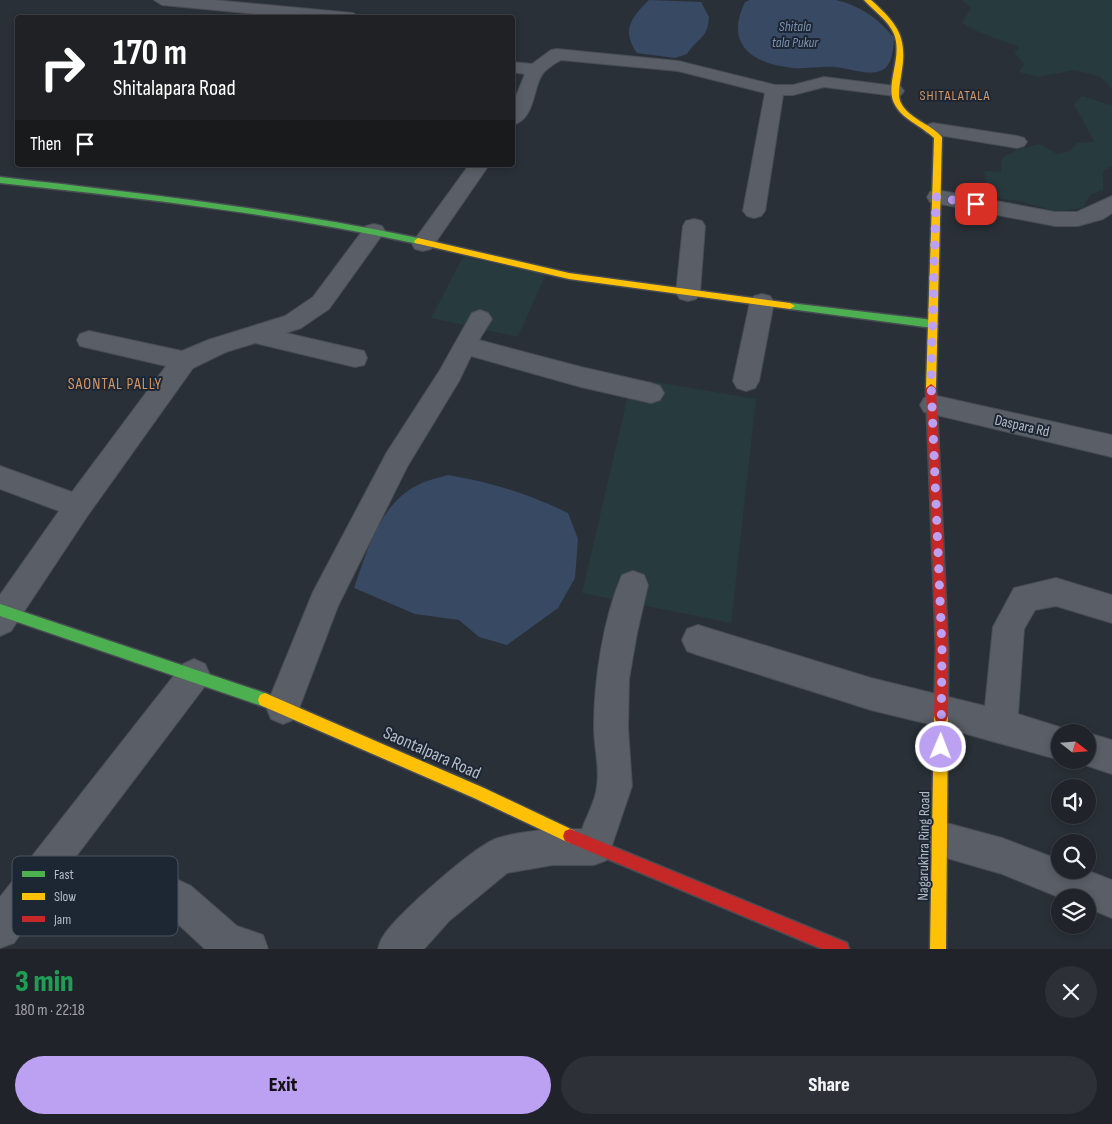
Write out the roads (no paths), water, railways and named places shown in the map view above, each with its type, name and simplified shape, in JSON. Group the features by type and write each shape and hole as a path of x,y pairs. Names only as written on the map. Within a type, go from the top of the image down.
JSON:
{"street":[{"path":"162,0 261,4 333,15"},
{"path":"867,0 889,17 901,34 904,50 895,90 896,103 903,111 932,129 1017,142"},
{"path":"518,102 535,70 557,54 678,66 775,90 793,90 830,82 895,90"},
{"path":"515,67 535,70"},
{"path":"754,211 759,176 769,138 775,90"},
{"name":"Nagarukhra Ring Road","path":"932,129 938,137 933,324 933,405 942,648 938,949"},
{"path":"423,244 479,167"},
{"path":"0,180 243,208 374,231 423,244 569,276 933,324"},
{"path":"936,197 1054,219 1078,219 1096,214 1112,203"},
{"path":"688,293 694,226"},
{"path":"2,614 78,506 184,362 217,346 293,322 321,303 374,231"},
{"path":"746,381 762,302"},
{"path":"283,707 324,602 397,460 450,374 464,345 480,319"},
{"path":"256,335 355,358"},
{"path":"89,340 184,362"},
{"path":"464,345 580,377 652,394"},
{"name":"Daspara Rd","path":"933,405 1112,446"},
{"path":"0,477 78,506"},
{"path":"398,949 436,908 499,856 553,847 594,847 615,786 611,728 613,679 621,633 633,586"},
{"path":"1000,726 1009,626 1025,598 1056,592 1112,609"},
{"name":"Saontalpara Road","path":"2,614 194,675 283,707 479,792 594,847 841,949"},
{"path":"698,640 808,676 1051,740"},
{"path":"54,856 194,675"},
{"path":"1096,752 1112,757"},
{"path":"939,840 1002,856 1112,898"},
{"path":"178,899 226,942 249,949"},
{"path":"0,930 12,913"}],"water":[{"path":"649,0 701,2 709,17 707,30 687,54 675,58 637,53 630,38 630,25 637,13"},
{"name":"Shitala tala Pukur","path":"750,0 836,0 861,9 882,24 894,38 890,62 884,69 869,73 835,67 793,68 766,62 746,50 740,41 738,30 739,17 745,2"},
{"path":"448,475 510,490 568,513 578,539 575,578 558,608 507,645 479,637 459,620 415,614 354,588 377,529 394,503 418,485"}],"district":[{"name":"SHITALATALA","path":"955,95"},
{"name":"SAONTAL PALLY","path":"115,384"}]}
